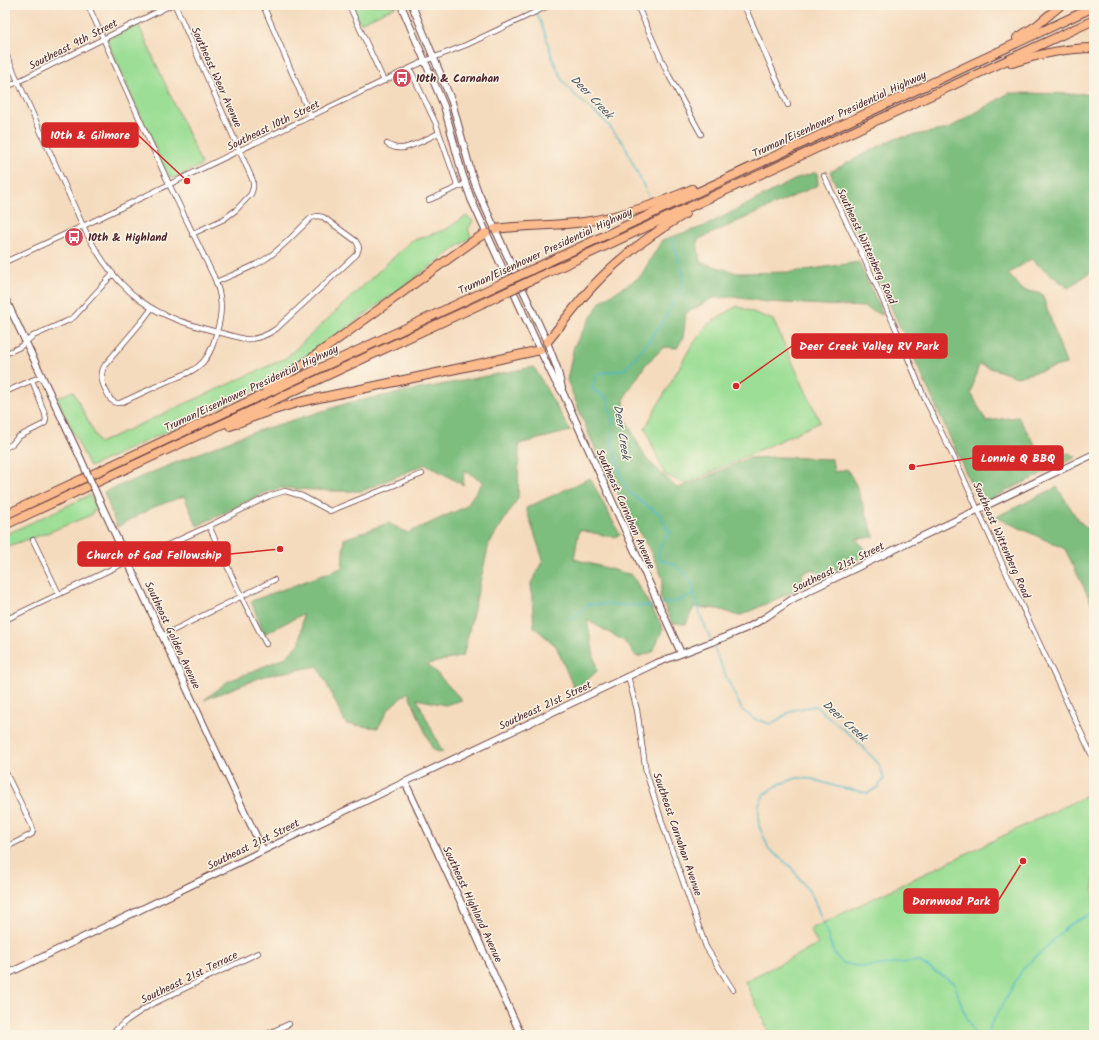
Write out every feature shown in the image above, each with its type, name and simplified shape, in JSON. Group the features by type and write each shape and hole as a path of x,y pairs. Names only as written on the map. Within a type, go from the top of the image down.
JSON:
{"highway":[{"path":"990,56 1036,26 1061,5"},
{"name":"Truman/Eisenhower Presidential Highway","path":"5,515 1094,7"},
{"name":"Truman/Eisenhower Presidential Highway","path":"5,525 728,188 1094,20"},
{"path":"975,75 1048,52 1094,48"},
{"path":"495,229 585,222 625,213 661,202 712,180 750,168"},
{"path":"547,342 585,294 621,258 670,222 728,188"},
{"path":"215,417 246,398 274,384 476,238 486,233"},
{"path":"165,451 261,414 300,402 540,350"}],"street":[{"path":"88,5 192,234 216,282 221,305 221,314 212,348 204,361 196,368 182,375 120,403 114,402 111,400 102,382 102,370 152,308"},
{"name":"Southeast 9th Street","path":"5,88 171,5"},
{"name":"Southeast Wear Avenue","path":"175,5 253,181 251,194 229,216 192,234"},
{"path":"263,5 311,117"},
{"path":"349,5 384,81"},
{"name":"Southeast Carnahan Avenue","path":"401,5 444,106 465,184 486,233 540,350 563,394 681,654"},
{"name":"Southeast Carnahan Avenue","path":"412,5 454,108 474,182 547,342 557,368 563,394"},
{"path":"637,5 668,74 701,134"},
{"path":"744,5 788,105"},
{"name":"Southeast 10th Street","path":"5,262 426,61 466,45 548,6"},
{"path":"5,52 96,252 113,274 129,291 152,308 180,321 246,339 260,337 271,332 357,254 359,247 356,241 323,217 317,216 312,218 266,259 254,266 216,282"},
{"path":"410,69 439,133 458,187"},
{"path":"387,144 397,148 405,148 439,133"},
{"name":"Southeast Wittenberg Road","path":"824,176 863,256 896,329 925,399 960,470 1094,760"},
{"path":"429,200 465,184"},
{"path":"486,233 495,229"},
{"path":"5,354 20,347 33,336 74,317 113,274"},
{"name":"Southeast Golden Avenue","path":"5,298 263,850"},
{"path":"540,350 547,342"},
{"path":"5,392 42,376"},
{"path":"5,448 12,444 18,437 45,423 46,419 32,380"},
{"name":"Southeast 21st Street","path":"5,975 628,676 754,624 806,592 1094,454"},
{"path":"5,620 122,564 135,560 209,526 269,496 285,491 302,496 330,511 422,474"},
{"path":"209,526 241,596 266,644"},
{"path":"33,540 59,594"},
{"path":"162,636 274,580"},
{"name":"Southeast Carnahan Avenue","path":"628,676 637,710 646,772 663,825 706,947 733,990"},
{"path":"5,771 33,830 32,834 27,838 5,848"},
{"name":"Southeast Highland Avenue","path":"405,782 521,1035"},
{"name":"Southeast 21st Terrace","path":"110,1035 126,1021 150,1005 258,953"},
{"path":"265,1035 289,1024"}],"green space":[{"path":"351,5 397,5 397,6 360,23"},
{"path":"138,24 202,165 174,178 168,176 166,172 107,41 107,39"},
{"path":"1009,93 1094,94 1094,270 1068,288 1031,259 1008,274 1023,290 1042,294 1066,364 1017,377 979,364 971,393 986,421 1018,417 1044,459 1070,453 1076,457 980,504 830,172 893,139 948,129"},
{"path":"817,172 818,185 697,240 700,262 737,273 793,272 859,262 883,315 864,307 768,302 733,297 713,298 686,313 683,338 677,348 664,347 646,364 624,398 625,418 646,459 677,488 698,481 748,458 779,457 832,459 834,472 847,469 856,485 874,537 856,539 870,554 822,576 813,569 802,573 801,588 739,616 719,609 694,607 686,624 672,623 660,596 663,579 652,554 611,481 590,437 567,380 574,346 601,301 640,277 662,240 705,226 800,177"},
{"path":"466,216 473,221 468,229 471,237 279,377 256,390 90,467 57,398 73,391 99,443 286,358 411,241 447,229"},
{"path":"737,306 773,320 820,422 686,484 665,475 645,428 689,350 707,325"},
{"path":"534,367 570,431 519,444 518,498 489,544 463,656 428,664 462,700 445,705 417,699 443,753 433,750 408,692 389,708 378,728 346,724 318,666 264,676 204,700 227,682 286,657 300,643 303,614 264,634 251,601 342,568 344,539 388,523 408,533 465,507 483,482 464,470 463,485 426,464 362,491 280,488 264,493 197,526 184,496 154,507 117,527 104,492 241,436 352,402"},
{"path":"590,478 620,535 613,537 579,530 574,559 632,575 663,628 653,652 637,657 624,641 587,620 597,671 575,691 556,646 534,627 531,583 543,560 526,508"},
{"path":"1057,487 1078,520 1094,534 1094,608 1065,549 996,517"},
{"path":"90,495 97,507 91,515 47,533 5,547 5,535"},
{"path":"1094,792 1094,1035 770,1035 745,981 818,945 810,929"}],"waterway":[{"name":"Deer Creek","path":"533,5 544,30 553,60 563,81 576,96 605,121 624,144 648,195"},
{"name":"Deer Creek","path":"671,238 683,270 683,285 664,320 641,351 625,369 597,374 592,389 608,399 613,424 612,442 621,475 630,493 660,514 666,527 671,532 659,548 659,559 675,565 690,578 701,617 711,640"},
{"path":"660,604 678,601 694,594"},
{"path":"570,621 589,604 656,605"},
{"name":"Deer Creek","path":"712,643 742,710 754,719 771,724 793,710 815,706 853,737 879,764 884,779 878,787 868,793 838,787 812,779 797,778 780,784 764,794 759,805 759,826 769,849 790,866 812,895 834,953 842,963 863,967 918,961 954,983 963,1009 975,1035"},
{"path":"985,1035 1022,970 1069,925 1094,912"}],"place":[{"name":"10th & Carnahan","path":"402,78"},
{"name":"10th & Gilmore","path":"187,181"},
{"name":"10th & Highland","path":"74,237"},
{"name":"Deer Creek Valley RV Park","path":"736,386"},
{"name":"Lonnie Q BBQ","path":"912,467"},
{"name":"Church of God Fellowship","path":"280,549"},
{"name":"Dornwood Park","path":"1023,861"}]}
